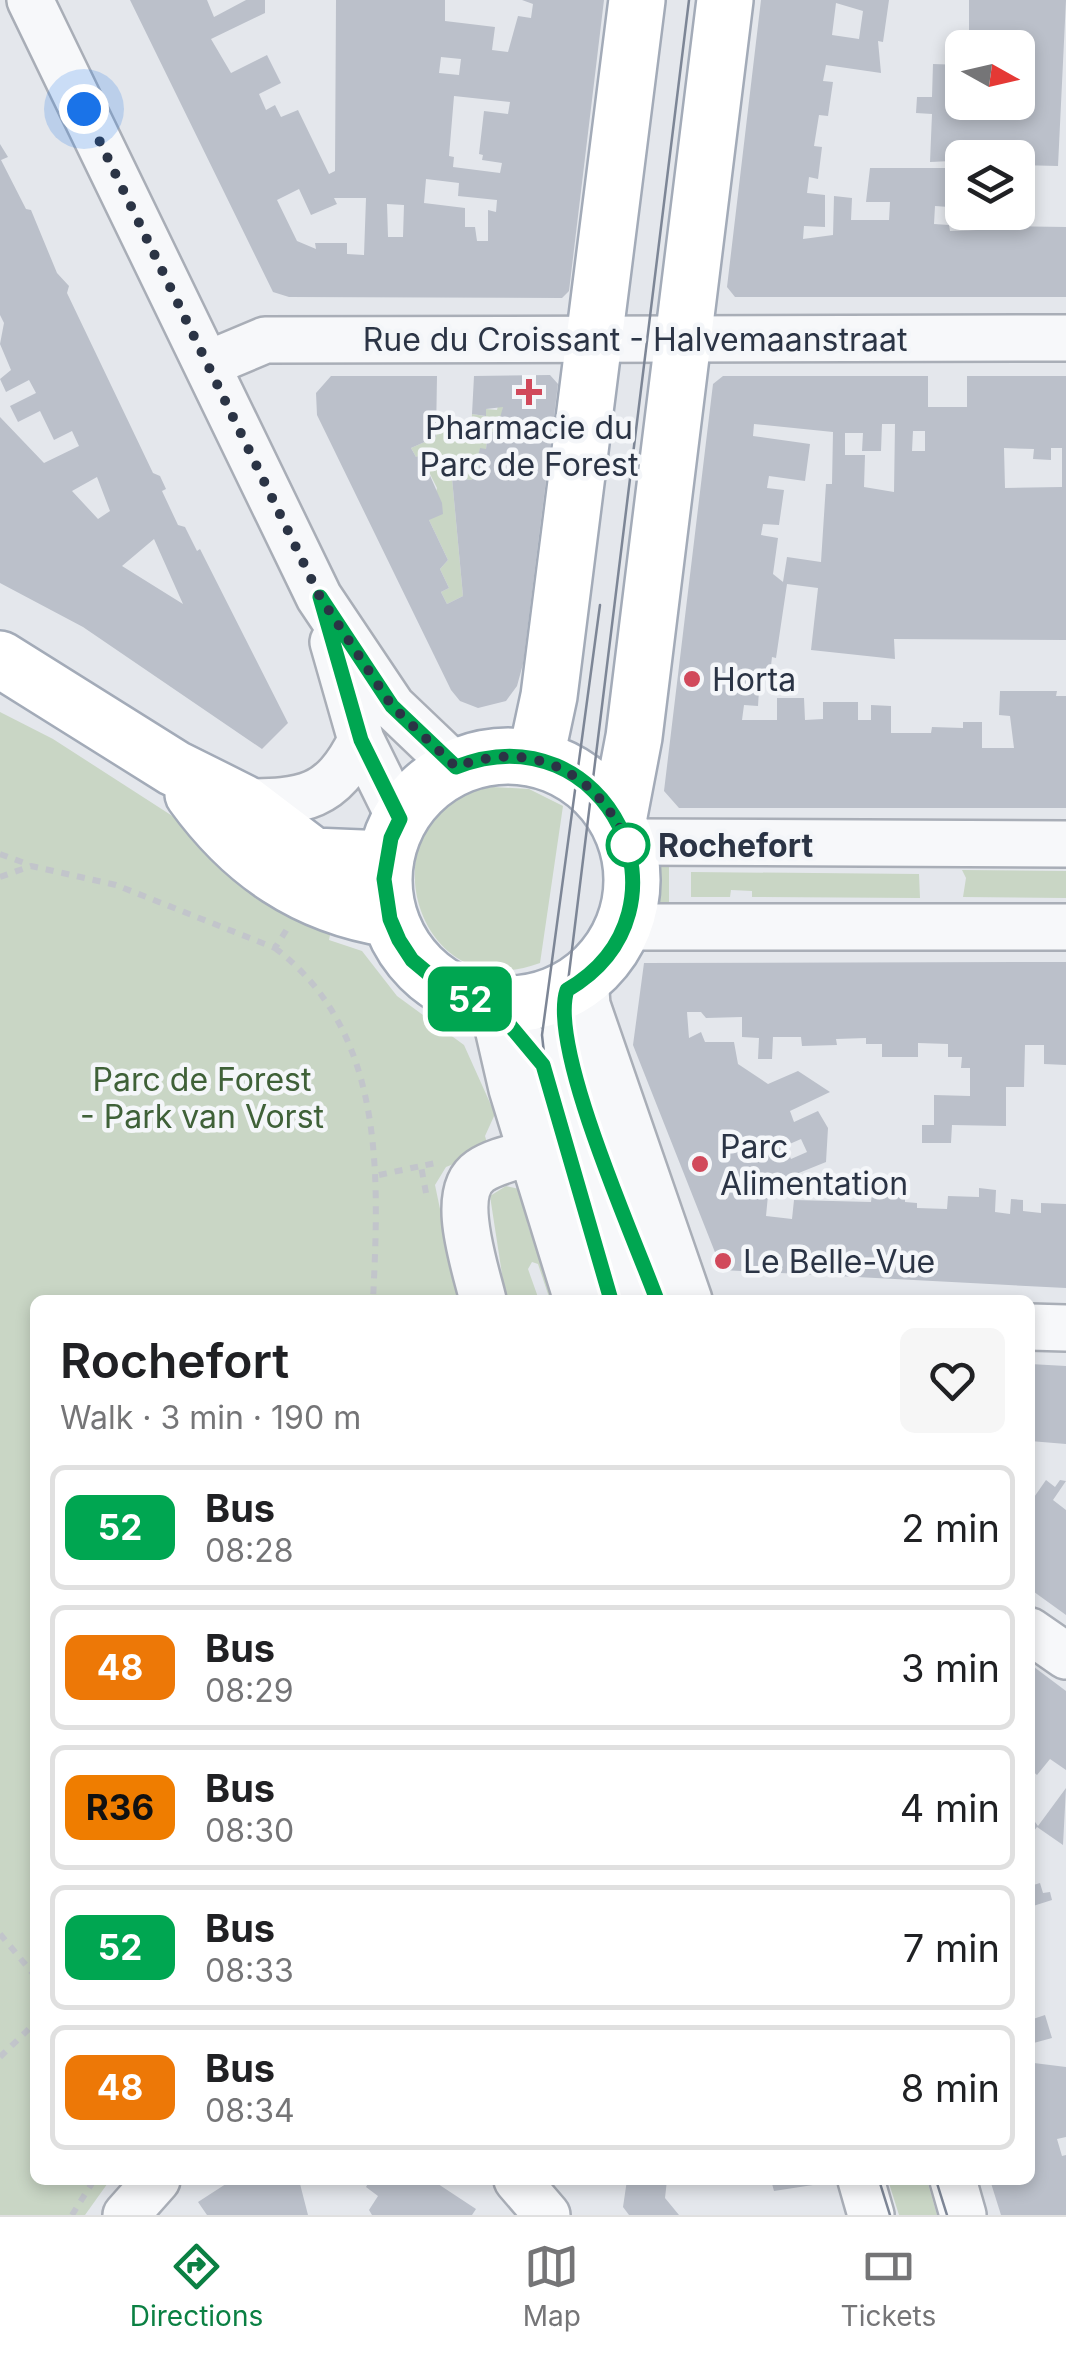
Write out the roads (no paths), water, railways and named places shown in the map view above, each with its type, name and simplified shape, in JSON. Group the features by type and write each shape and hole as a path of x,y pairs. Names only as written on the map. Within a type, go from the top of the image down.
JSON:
{"main road":[{"path":"530,757 540,738 549,696 636,0"},
{"path":"622,832 724,0"},
{"path":"0,659 174,768 242,802 313,856 393,839"},
{"path":"492,756 530,757 577,776 602,798 622,832 633,876 624,927 608,955 576,984 528,1004 492,1004 459,994 429,976 412,960 390,919 384,879 393,839 430,784 456,767 492,756"},
{"path":"174,768 222,835 292,890 342,912 390,919"}],"street":[{"path":"30,0 320,597 392,706 456,767"},
{"name":"Rue du Croissant - Halvemaanstraat","path":"208,364 265,340 1066,338"},
{"path":"320,597 393,839"},
{"path":"242,802 300,800 315,794 348,766 361,740"},
{"path":"622,832 1066,844"},
{"path":"624,927 1066,927"},
{"path":"576,984 565,1043 655,1295"},
{"path":"576,984 587,1005 687,1295"},
{"path":"492,1004 575,1295"},
{"path":"492,1004 527,1041 545,1069 554,1116 609,1295"},
{"path":"482,1295 464,1214 467,1190 477,1173 532,1152"},
{"path":"1035,1326 1066,1328"},
{"path":"1035,1634 1066,1656"},
{"path":"126,2215 153,2185"},
{"path":"521,2185 547,2215"},
{"path":"862,2185 872,2215"},
{"path":"885,2185 894,2215"},
{"path":"933,2185 942,2215"},
{"path":"954,2185 964,2215"}],"tram line":[{"path":"660,1295 578,1069 567,990 689,0"},
{"path":"600,605 542,1035 551,1117 605,1295"},
{"path":"881,2185 890,2215"},
{"path":"938,2185 947,2215"}],"place":[{"name":"Pharmacie du Parc de Forest","path":"529,392"},
{"name":"Horta","path":"692,679"},
{"name":"Rochefort","path":"628,845"},
{"name":"Parc Alimentation","path":"700,1164"},
{"name":"Le Belle-Vue","path":"723,1261"}],"park label":[{"name":"Parc de Forest - Park van Vorst","path":"202,1098"}]}
